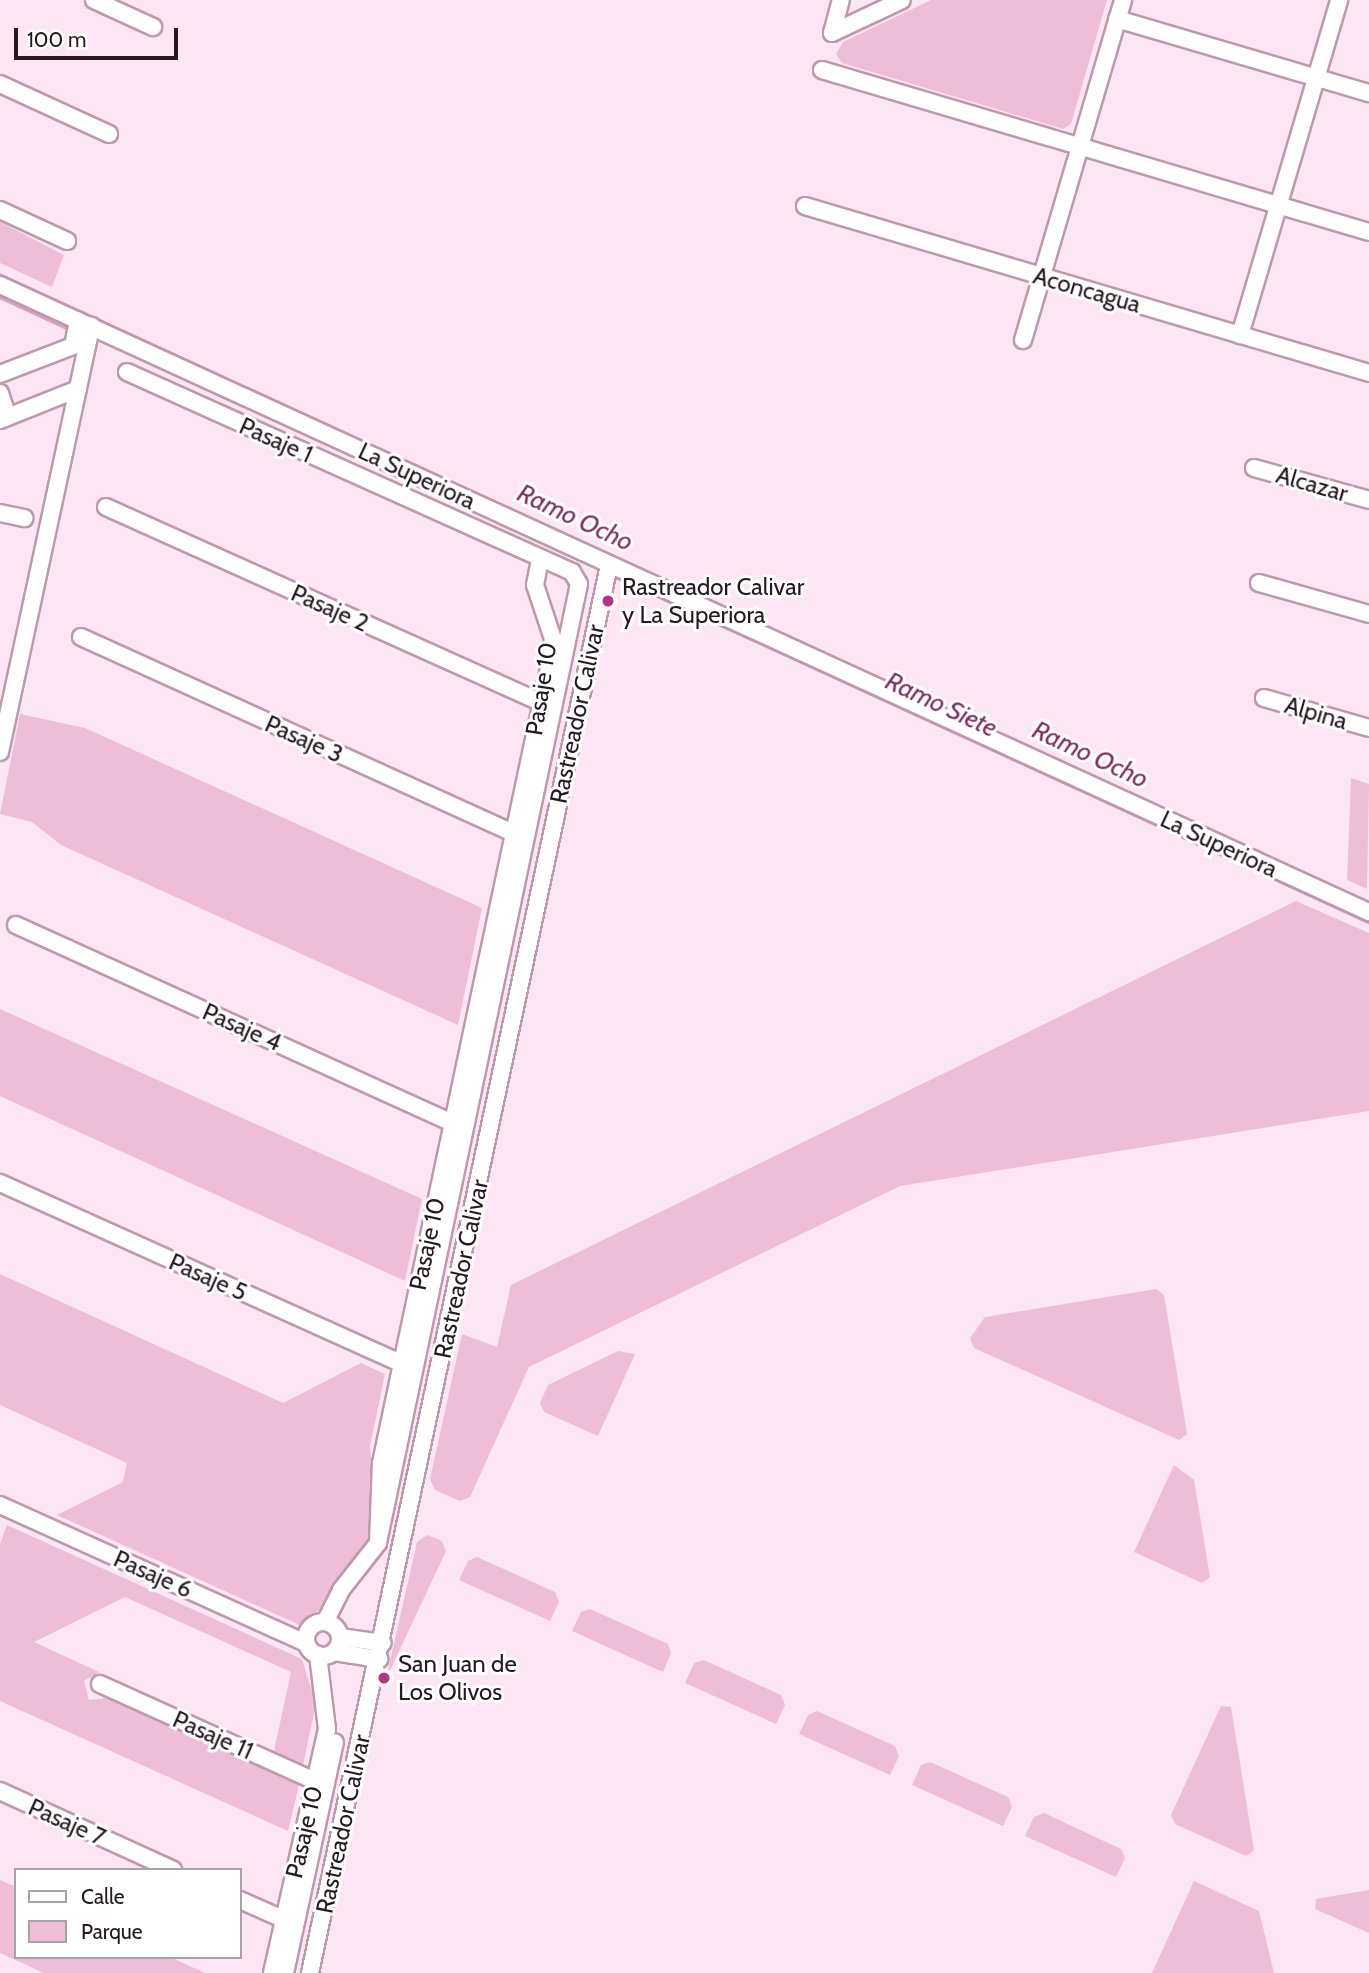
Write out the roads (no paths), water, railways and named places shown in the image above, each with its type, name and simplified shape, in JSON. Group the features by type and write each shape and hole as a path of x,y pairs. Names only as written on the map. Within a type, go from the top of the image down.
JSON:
{"street":[{"path":"94,0 152,27"},
{"path":"841,0 832,33 902,0"},
{"path":"1023,340 1123,0"},
{"path":"1240,335 1339,0"},
{"path":"1118,19 1369,93"},
{"path":"822,70 1369,232"},
{"path":"0,84 109,134"},
{"name":"Aconcagua","path":"805,206 1369,373"},
{"path":"0,210 67,241"},
{"name":"La Superiora","path":"0,285 1369,912"},
{"path":"0,374 73,346 84,323"},
{"path":"0,752 78,388 84,323"},
{"name":"Pasaje 1","path":"127,372 540,559"},
{"path":"0,393 4,418 78,388"},
{"name":"Alcazar","path":"1254,468 1369,500"},
{"name":"Pasaje 2","path":"106,507 548,706"},
{"path":"0,513 24,518"},
{"name":"Pasaje 10","path":"285,1973 290,1923 321,1783 327,1729 322,1691 324,1647 310,1627 325,1622 341,1590 378,1543 408,1367 548,706 579,584 572,572 540,559 535,585 553,639 548,706"},
{"name":"Rastreador Calivar","path":"310,1973 381,1651 609,565"},
{"path":"1259,583 1369,614"},
{"name":"Pasaje 3","path":"81,638 520,837"},
{"name":"Alpina","path":"1264,698 1369,728"},
{"name":"Pasaje 4","path":"16,925 460,1126"},
{"name":"Pasaje 5","path":"0,1183 408,1367"},
{"name":"Pasaje 6","path":"0,1505 324,1647 381,1651"},
{"path":"324,1647 325,1622"},
{"name":"Pasaje 11","path":"100,1684 321,1783"},
{"name":"Pasaje 7","path":"0,1791 169,1868"},
{"path":"242,1901 290,1923"},
{"name":"Pasaje 10","path":"272,1973 290,1923"}],"waterway":[{"name":"Ramo Ocho","path":"0,275 995,732"},
{"name":"Ramo Siete","path":"0,297 71,330"},
{"name":"Ramo Siete","path":"612,575 1369,922"}],"place":[{"name":"Rastreador Calivar y La Superiora","path":"608,601"},
{"name":"San Juan de Los Olivos","path":"384,1678"}]}
